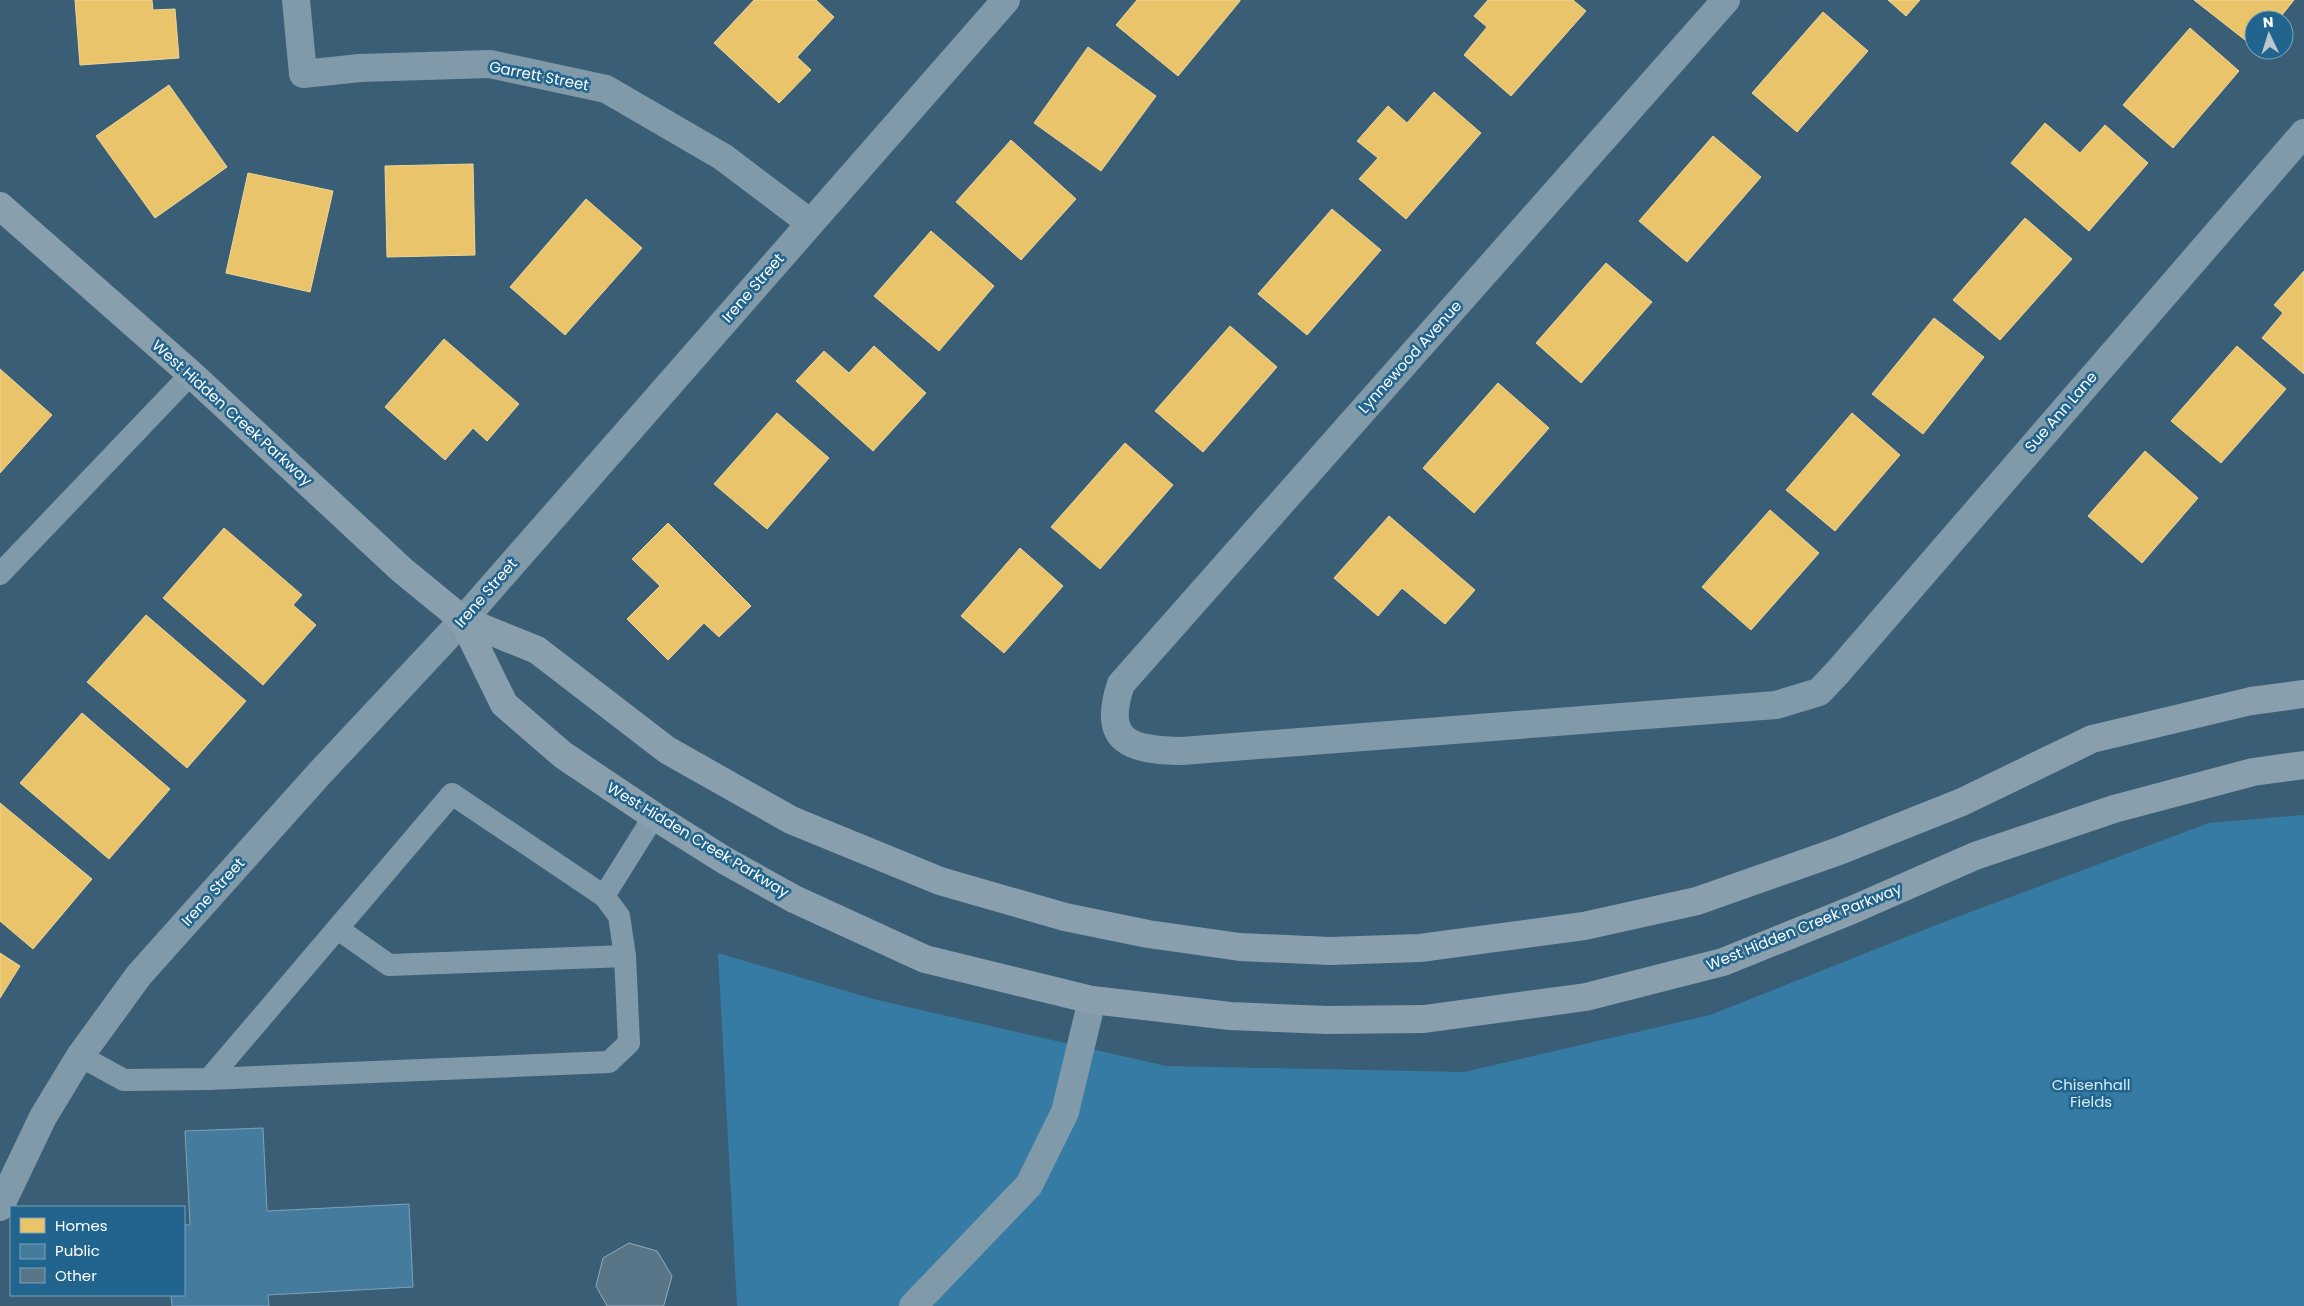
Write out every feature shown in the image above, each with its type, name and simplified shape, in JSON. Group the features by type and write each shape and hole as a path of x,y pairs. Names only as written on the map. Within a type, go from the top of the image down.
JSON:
{"main road":[{"name":"West Hidden Creek Parkway","path":"0,206 191,374 402,570 463,620 537,650 666,750 800,824 940,881 1065,917 1148,934 1258,948 1330,951 1420,948 1584,926 1697,901 1839,851 1962,802 2092,739 2251,701 2304,694"},
{"name":"West Hidden Creek Parkway","path":"463,620 504,704 562,755 724,860 794,899 925,959 1092,1000 1230,1016 1327,1020 1424,1019 1586,997 1723,962 1852,910 1975,856 2114,809 2253,772 2304,765"}],"street":[{"name":"Garrett Street","path":"296,0 303,74 360,68 490,64 606,89 723,157 810,222"},
{"name":"Irene Street","path":"0,1208 43,1117 80,1056 139,976 319,774 463,620 1006,0"},
{"name":"Lynnewood Avenue","path":"1726,0 1121,684 1114,704 1115,723 1123,738 1135,746 1150,750 1182,752 1776,705 1819,692"},
{"name":"Sue Ann Lane","path":"1819,692 2304,133"},
{"path":"913,1306 1029,1185 1065,1112 1092,1000"}],"lane":[{"path":"0,574 191,374"},
{"path":"80,1056 124,1080 209,1079 609,1062 630,1043 625,956 620,916 604,896 452,794 209,1079"},
{"path":"604,896 654,816"},
{"path":"338,929 390,965 625,956"}],"green space":[{"name":"Chisenhall Fields","path":"2304,815 2304,1306 737,1306 718,953 873,999 1166,1066 1464,1072 1710,1015 1949,920 2209,823"}],"building: Homes":[{"path":"75,0 152,0 153,10 175,9 179,58 80,65"},
{"path":"754,0 816,0 834,17 797,57 811,70 779,103 714,43"},
{"path":"1137,0 1240,1 1178,76 1116,25"},
{"path":"1488,0 1573,0 1586,11 1511,96 1464,55 1487,27 1474,16"},
{"path":"1888,0 1920,0 1906,16"},
{"path":"2194,0 2294,0 2286,10 2244,10 2244,39"},
{"path":"1823,12 1868,51 1797,132 1752,93"},
{"path":"2190,28 2239,71 2173,148 2123,105"},
{"path":"1088,47 1156,96 1101,171 1034,123"},
{"path":"169,85 227,167 155,218 96,136"},
{"path":"1434,92 1481,133 1406,219 1359,179 1378,158 1357,141 1388,106 1407,123"},
{"path":"2045,123 2080,153 2105,125 2148,163 2089,231 2011,163"},
{"path":"1713,136 1761,177 1687,262 1639,221"},
{"path":"1011,140 1076,199 1021,260 956,202"},
{"path":"473,164 475,255 387,257 385,166"},
{"path":"248,173 333,191 310,292 226,273"},
{"path":"586,199 642,248 565,335 510,287"},
{"path":"1332,209 1381,250 1307,335 1258,294"},
{"path":"2025,218 2072,259 2000,340 1953,300"},
{"path":"931,231 994,286 939,351 874,296"},
{"path":"1606,263 1652,302 1581,383 1536,343"},
{"path":"2304,271 2304,374 2262,338 2283,313 2274,305"},
{"path":"1934,318 1984,357 1923,434 1872,394"},
{"path":"1230,326 1277,367 1203,452 1155,411"},
{"path":"444,339 519,404 487,441 473,428 445,460 385,407"},
{"path":"874,346 926,393 873,451 796,381 824,351 849,373"},
{"path":"2237,346 2286,389 2221,463 2171,421"},
{"path":"0,369 52,415 0,473"},
{"path":"1498,383 1549,428 1474,513 1423,468"},
{"path":"777,413 829,458 767,529 714,484"},
{"path":"1852,413 1900,455 1835,531 1786,490"},
{"path":"1125,443 1173,485 1100,569 1051,527"},
{"path":"2145,451 2198,498 2142,563 2088,516"},
{"path":"1770,510 1819,553 1751,630 1702,587"},
{"path":"1389,516 1475,590 1445,624 1402,588 1378,616 1334,578"},
{"path":"668,523 751,606 719,637 704,623 668,660 627,619 660,586 632,559"},
{"path":"224,528 302,595 293,605 316,625 263,685 163,598"},
{"path":"1020,548 1063,586 1004,653 961,616"},
{"path":"146,615 246,701 187,768 87,682"},
{"path":"82,713 170,789 109,859 20,783"},
{"path":"0,803 92,879 33,949 0,921"},
{"path":"0,953 20,966 0,998"}],"building: Public":[{"path":"263,1128 267,1211 409,1204 413,1287 268,1295 269,1306 172,1306 171,1296 185,1296 185,1225 190,1225 185,1131"}],"building: Other":[{"path":"629,1243 657,1251 672,1276 664,1305 607,1306 596,1286 603,1258"}]}
